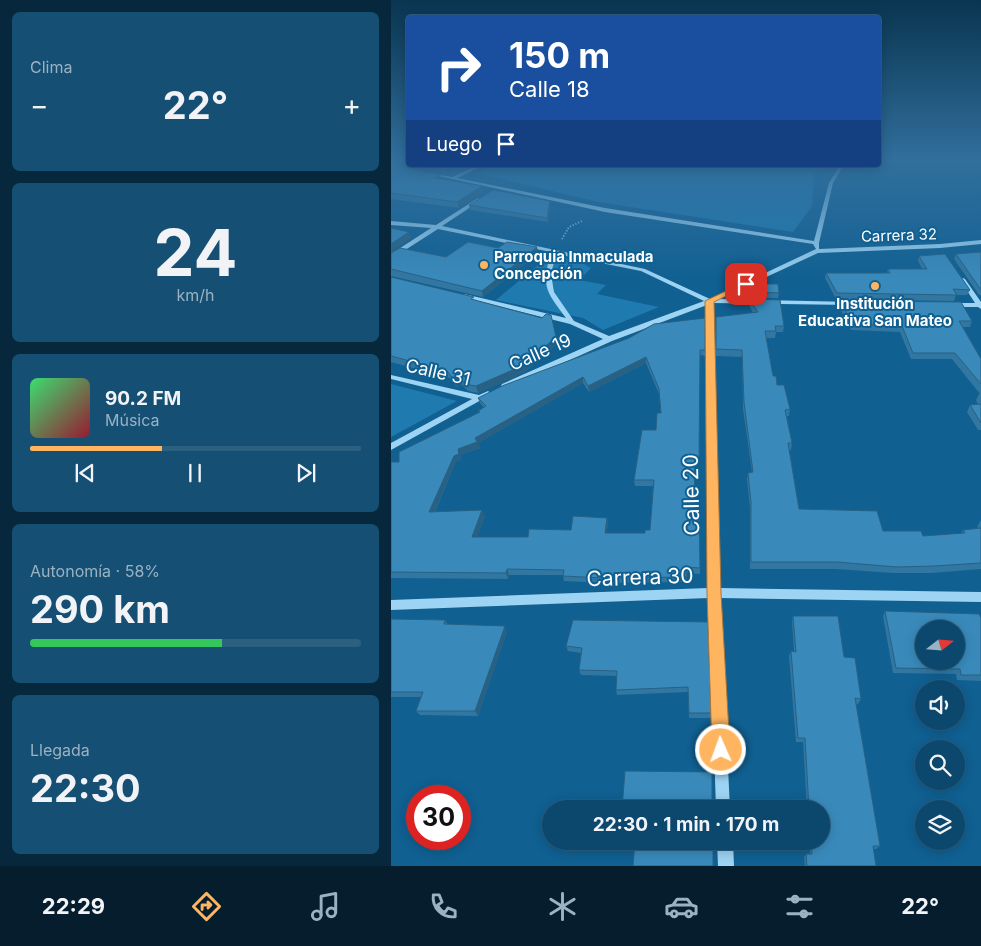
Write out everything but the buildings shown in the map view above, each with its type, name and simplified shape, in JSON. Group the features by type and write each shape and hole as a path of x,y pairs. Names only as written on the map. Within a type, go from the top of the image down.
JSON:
{"street":[{"path":"391,257 475,201"},
{"path":"567,201 605,210 816,242"},
{"path":"817,251 816,242 826,201"},
{"path":"391,223 437,227 643,270 710,301 860,304"},
{"name":"Carrera 32","path":"817,251 940,246 981,242"},
{"path":"940,246 945,254"},
{"path":"554,251 547,274 551,292 572,322"},
{"name":"Calle 19","path":"391,447 479,398 609,339 710,301 817,251"},
{"path":"960,276 980,306"},
{"path":"458,295 572,322 609,339"},
{"name":"Calle 20","path":"710,301 714,593 723,800"},
{"path":"940,305 980,306"},
{"name":"Calle 31","path":"391,377 479,398"},
{"name":"Carrera 30","path":"391,605 714,593 981,597"},
{"path":"725,850 726,866"}],"path":[{"path":"554,251 569,227 605,210"}],"shaded area":[{"path":"596,201 812,201 812,206 793,232"},
{"path":"550,255 577,260 591,268 579,280 606,285 597,294 659,307 603,330 583,318 496,300"},
{"path":"391,384 457,401 391,437"}],"place":[{"name":"Parroquia Inmaculada Concepción","path":"484,265"},
{"name":"Institución Educativa San Mateo","path":"875,286"}],"route":[{"path":"721,750 714,593 710,301 746,284"}]}
